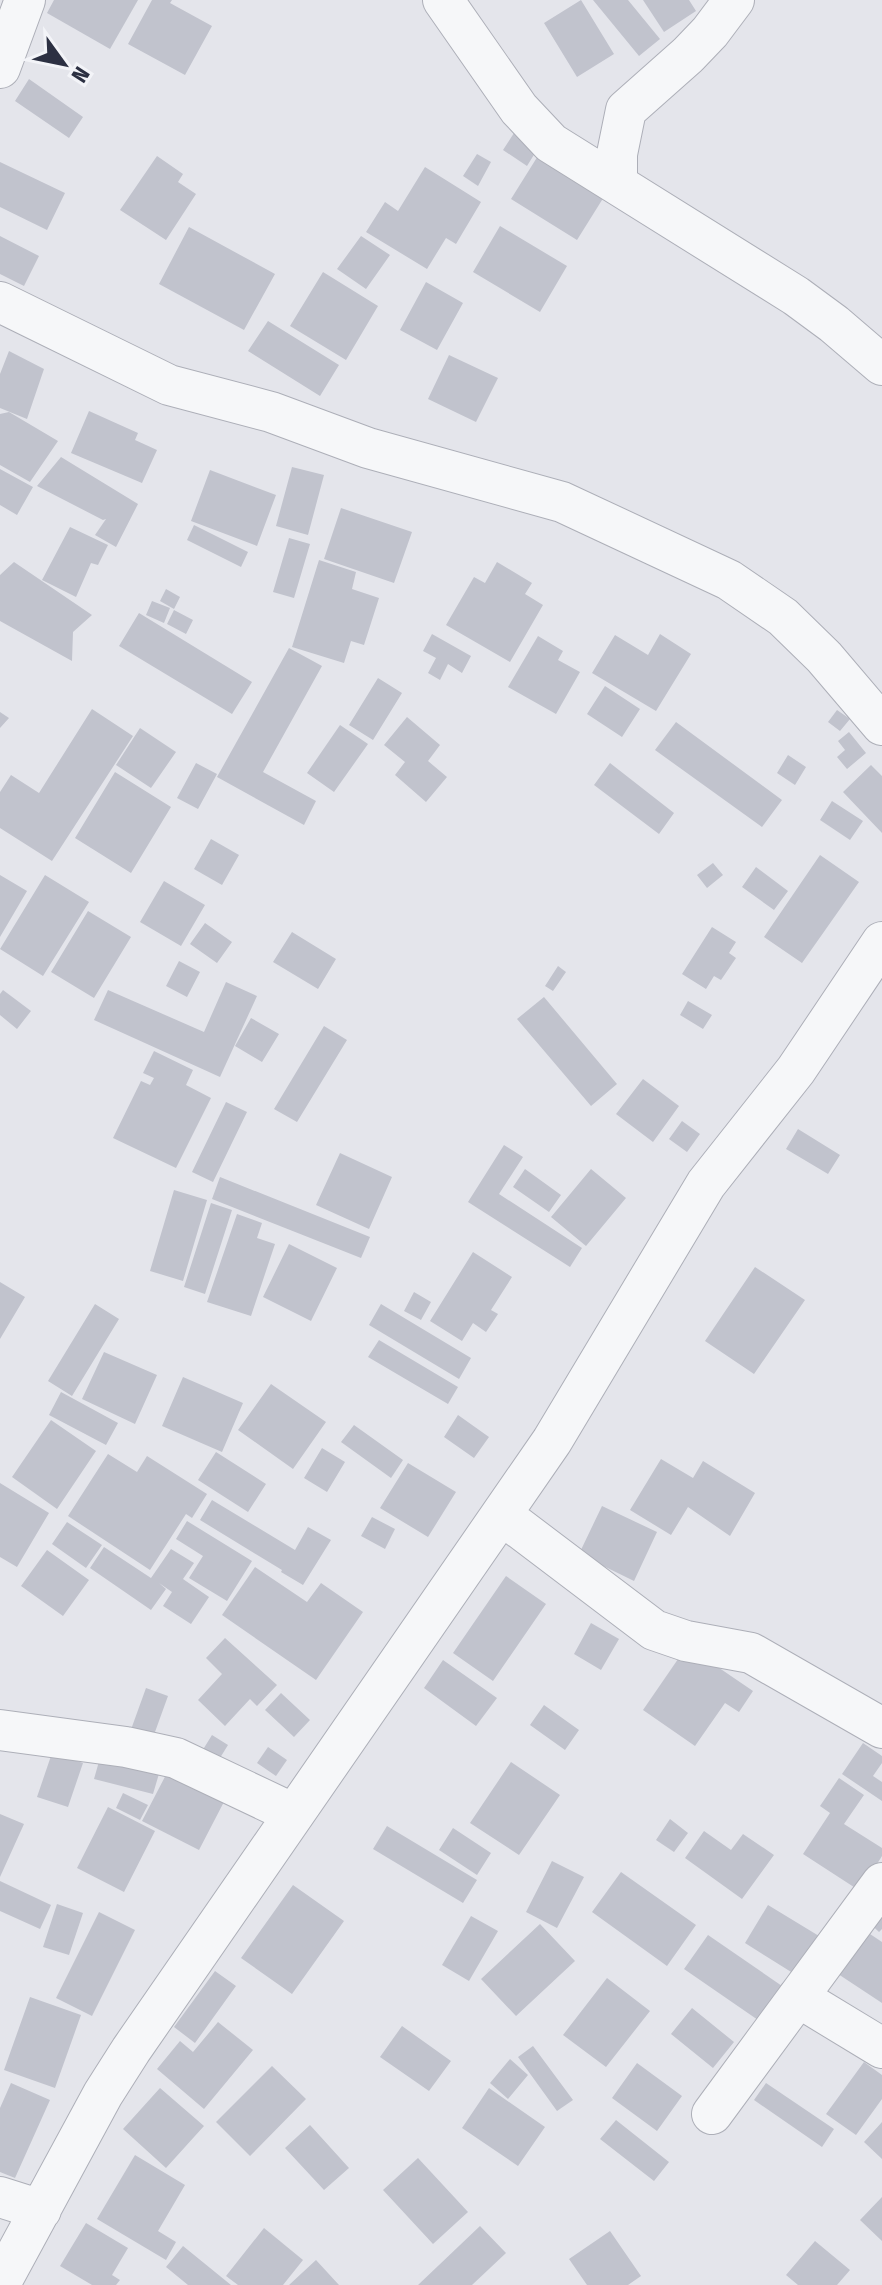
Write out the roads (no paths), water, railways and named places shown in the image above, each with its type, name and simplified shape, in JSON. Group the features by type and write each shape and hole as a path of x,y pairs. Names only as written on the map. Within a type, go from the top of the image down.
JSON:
{"street":[{"path":"0,68 25,0"},
{"path":"443,0 536,130 551,143 796,296 882,365"},
{"path":"617,184 617,154 626,110 688,55 734,0"},
{"path":"0,302 169,385 271,412 368,448 562,502 729,580 793,627 824,657 882,725"},
{"path":"0,2284 103,2094 131,2050 552,1441 706,1184 796,1070 882,942"},
{"path":"502,1515 654,1630 686,1641 751,1653 882,1728"},
{"path":"0,1730 126,1747 176,1758 294,1814"},
{"path":"712,2114 882,1883"},
{"path":"798,1997 882,2048"},
{"path":"0,2197 41,2210"}]}
